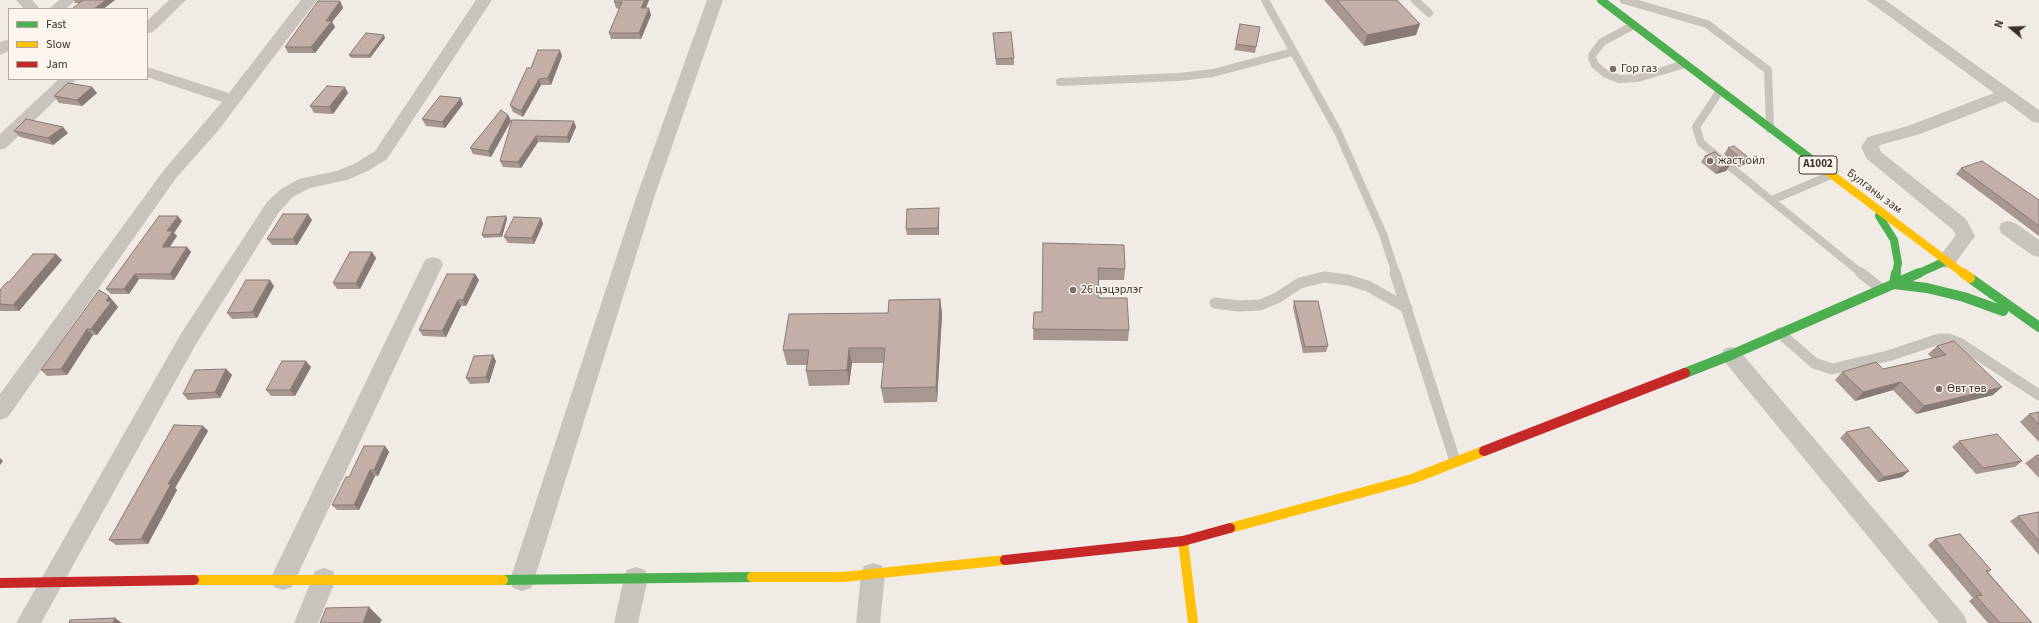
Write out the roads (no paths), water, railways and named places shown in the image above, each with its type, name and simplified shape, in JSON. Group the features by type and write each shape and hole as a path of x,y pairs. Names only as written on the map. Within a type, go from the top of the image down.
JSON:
{"main road":[{"name":"Булганы зам","path":"1601,0 1946,261 2039,327"},
{"path":"1831,175 1876,213 1888,229 1894,240 1898,263 1894,284"},
{"path":"0,583 283,579 522,580 843,577 1183,541 1412,479 1730,355 1880,288 1894,284 1946,261"},
{"path":"1894,284 1927,288 1964,297 2002,310 2039,327"},
{"path":"1183,541 1193,623"}],"street":[{"path":"24,0 31,8"},
{"path":"58,8 68,0"},
{"path":"148,28 178,0"},
{"path":"0,411 170,174 211,128 309,0"},
{"path":"28,623 189,338 273,206 287,192 305,183 341,176 362,167 381,155 484,0"},
{"path":"522,580 644,202 715,0"},
{"path":"1875,0 2004,95 2039,118"},
{"path":"148,72 233,100"},
{"path":"0,144 68,80"},
{"path":"1946,261 1966,236 1959,224 1873,154 1870,147 1874,141 1914,130 2004,95"},
{"path":"2008,228 2039,250"},
{"path":"283,579 433,264"},
{"path":"1730,355 1955,623"},
{"path":"868,623 873,574"},
{"path":"626,623 636,578"},
{"path":"306,623 324,580"}],"lane":[{"path":"1265,0 1292,52 1338,132 1383,234 1455,462"},
{"path":"1415,0 1429,13"},
{"path":"1624,0 1707,24 1768,70 1770,129"},
{"path":"1634,26 1602,42 1593,54 1592,58 1595,65 1606,74 1619,79 1638,78 1685,64"},
{"path":"1060,82 1180,77 1212,73 1233,69 1292,52"},
{"path":"1720,91 1696,127 1701,142 1880,288"},
{"path":"1772,200 1831,175"},
{"path":"1216,304 1238,306 1260,305 1277,298 1300,283 1324,277 1348,280 1368,286 1407,308"},
{"path":"1780,333 1814,363 1832,369 1888,356 1939,339 1948,339 1961,344 2039,395"}],"place":[{"name":"Гор газ","path":"1613,69"},
{"name":"жаст ойл","path":"1710,161"},
{"name":"26 цэцэрлэг","path":"1073,290"},
{"name":"Өвт төв","path":"1939,389"}]}
